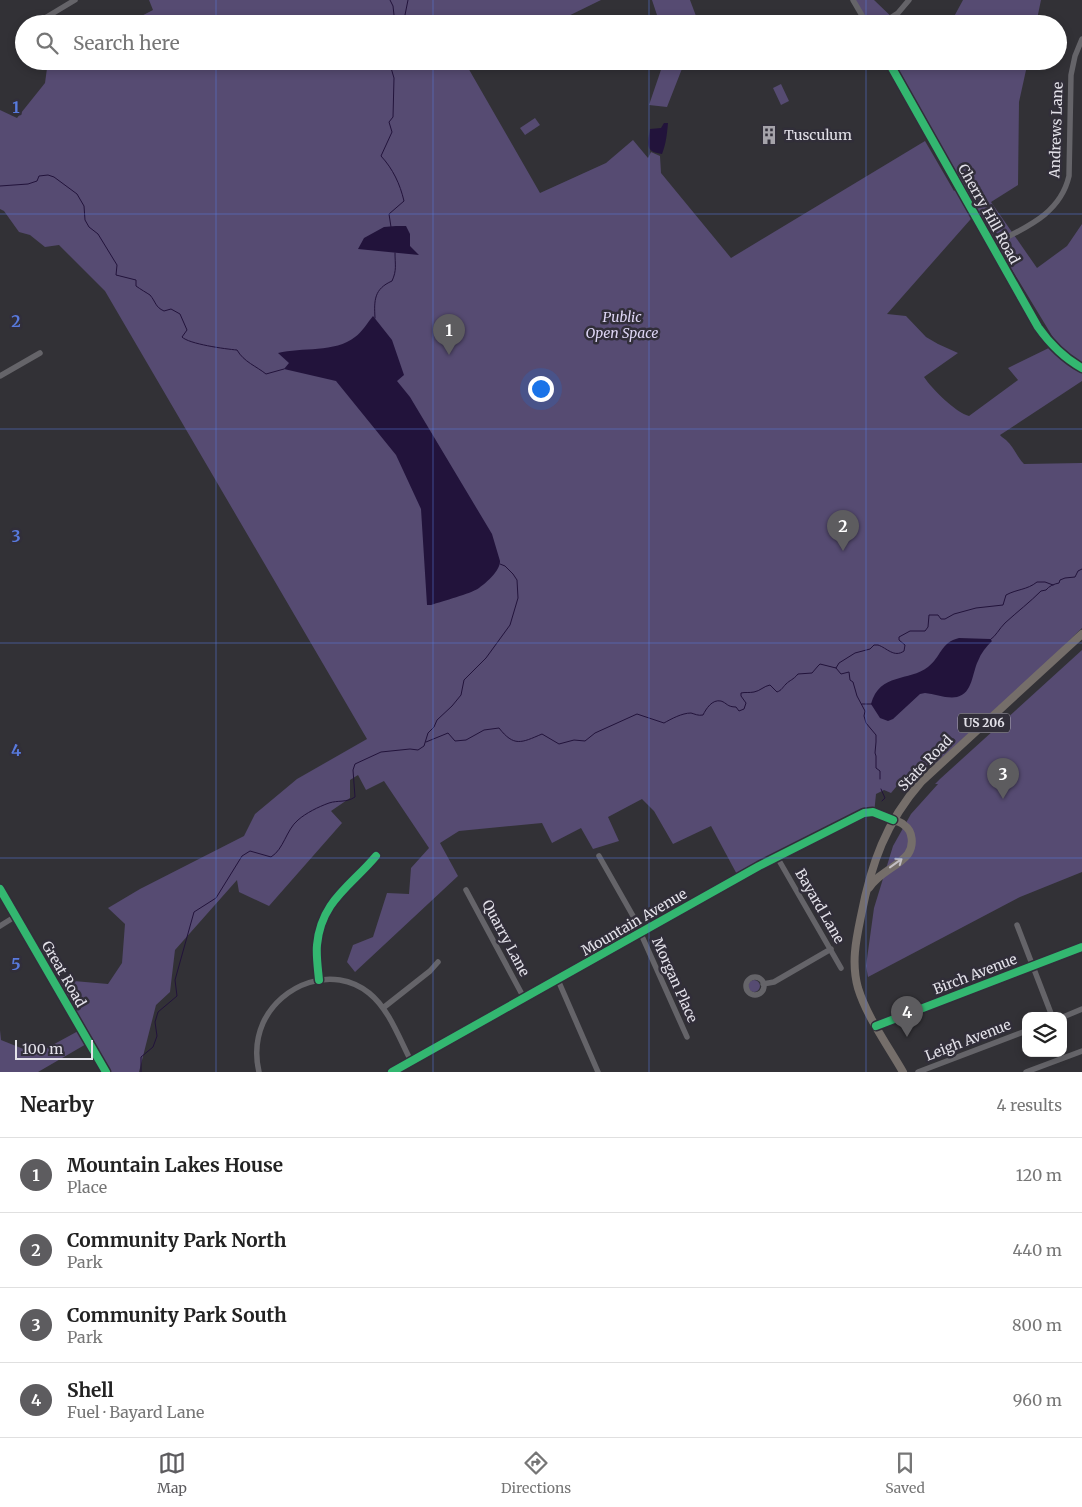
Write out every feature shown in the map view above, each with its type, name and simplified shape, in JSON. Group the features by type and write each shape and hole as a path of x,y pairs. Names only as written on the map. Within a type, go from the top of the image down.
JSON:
{"highway":[{"name":"State Road","path":"876,1026 859,989 854,961 855,942 864,898 876,857 893,820 910,794 921,782 1082,634"},
{"path":"864,898 868,889 878,877 904,857 910,849 912,838 910,833 904,824 893,820"},
{"name":"US 206","path":"876,1026 903,1072"}],"street":[{"path":"50,15 75,0"},
{"path":"853,0 862,15"},
{"path":"895,15 910,0"},
{"name":"Andrews Lane","path":"992,245 1043,216 1055,205 1064,192 1068,176 1071,75 1075,56 1082,39"},
{"name":"Cherry Hill Road","path":"893,70 1038,327 1054,348 1082,368"},
{"path":"0,376 40,353"},
{"name":"Mountain Avenue","path":"392,1072 641,934 694,902 864,813 873,812 893,820"},
{"path":"319,980 316,946 322,921 337,896 376,856"},
{"name":"Morgan Place","path":"600,856 641,930 641,934 687,1037"},
{"name":"Bayard Lane","path":"777,857 841,968"},
{"name":"Great Road","path":"0,889 106,1072"},
{"name":"Quarry Lane","path":"466,890 524,998"},
{"path":"0,926 16,916"},
{"path":"1017,925 1050,1012"},
{"name":"Birch Avenue","path":"876,1026 1082,947"},
{"path":"763,984 774,982 831,949"},
{"path":"383,1008 430,971 438,962"},
{"path":"258,1072 256,1060 257,1042 262,1024 271,1008 295,988 319,980 338,980 355,984 369,993 383,1008 411,1061"},
{"path":"558,980 598,1072"},
{"path":"1067,1015 1082,1009"},
{"name":"Leigh Avenue","path":"918,1072 1022,1033"},
{"path":"1026,1072 1042,1069 1082,1051"}],"green space":[{"path":"149,0 601,0 570,15 143,15 153,10"},
{"path":"652,0 690,0 696,15 657,15"},
{"path":"854,0 874,0 890,15 862,15"},
{"path":"963,0 1041,0 1038,15 955,15"},
{"name":"Public Open Space","path":"47,70 469,70 540,193 606,163 633,140 648,158 651,152 660,156 661,173 731,258 925,141 954,191 959,187 893,70 1026,70 1019,102 1018,185 991,202 1037,268 1067,246 1082,224 1082,381 1000,435 1009,443 1024,464 1082,463 1082,628 1041,668 936,763 901,781 891,793 884,790 876,794 874,814 740,880 711,826 673,844 654,811 642,799 608,817 619,841 593,849 581,828 552,843 542,823 459,831 440,843 458,876 355,972 347,962 353,945 373,937 387,893 409,894 411,868 429,848 384,781 366,790 358,775 350,780 350,798 331,811 342,823 269,906 239,892 237,880 175,950 170,992 156,1005 139,1072 108,1072 88,1043 38,1072 0,1072 0,1030 1,1040 36,1054 80,1030 51,979 108,984 122,963 125,924 108,908 140,889 244,836 255,814 297,779 367,739 105,291 59,245 45,247 30,235 19,232 4,211 0,209 0,110 17,118 45,83","holes":["977,212 1057,344 1008,368 1018,380 969,416 963,414 932,388 924,377 958,353 926,337 906,316 887,314"]},
{"path":"661,70 681,70 667,107 649,105"},
{"path":"781,84 789,101 781,105 773,88"},
{"path":"535,118 540,125 525,135 520,128"},
{"path":"1082,650 1082,872 1020,897 868,977 866,966 874,908 893,846 911,814 938,784 935,784 940,779"},
{"path":"754,980 760,986 754,992 748,986"}],"shaded area":[{"path":"664,123 668,123 662,154 652,151 648,143 650,129 661,128"},
{"path":"406,226 410,234 410,246 419,255 358,249 364,238 384,227"},
{"path":"373,316 392,340 404,375 397,381 410,397 492,534 500,561 495,572 479,588 431,605 427,605 421,509 396,455 336,381 284,369 289,363 278,353 328,348 347,342 360,332"},
{"path":"959,638 990,639 992,641 981,655 966,691 957,697 920,694 893,719 888,721 880,718 871,704 875,694 881,687 888,682 920,672 928,667 948,643"}],"waterway":[{"path":"390,0 394,15"},
{"path":"405,15 408,0"},
{"path":"391,227 389,214 404,201 396,177 381,156 392,132 389,122 393,117 394,78 392,70"},
{"path":"0,186 28,184 37,181 39,176 48,175 54,177 77,194 84,206 85,220 89,227 98,234 117,265 116,275 136,280 136,286 150,295 159,308 164,311 171,309 180,314 187,330 182,337 199,344 237,350 247,361 266,374 284,369"},
{"path":"375,318 375,300 378,291 392,281 394,277 395,253"},
{"path":"141,1072 141,1057 153,1047 157,1036 155,1022 158,1012 177,996 175,980 194,912 216,898 242,856 250,851 271,857 279,849 294,824 301,817 329,803 355,797 353,770 355,764 381,752 418,750 424,746 428,733 434,727 437,720 461,695 464,680 486,658 510,625 518,598 517,580 505,566 500,564"},
{"path":"990,640 1005,623 1041,591 1059,583 1060,580 1075,577 1078,571 1082,569"},
{"path":"426,742 448,733 455,741 466,740 484,730 499,728 514,741 529,740 542,734 559,744 574,740 585,741 595,733 637,714 664,723 688,713 703,715 710,705 718,701 736,707 739,711 744,709 746,703 741,693 756,691 770,685 777,692 798,674 812,673 820,664 836,668 839,663 855,653 870,649 874,645 894,653 904,651 905,645 899,640 899,637 910,631 925,631 928,627 929,615 938,615 941,619 945,619 954,614 976,608 1003,605 1006,595 1029,587 1037,582 1053,585"},
{"path":"836,668 841,674 849,672 850,680 853,682 857,696 865,711 866,723 876,735 876,768 880,771 880,779"},
{"path":"862,704 872,704"},
{"path":"881,789 885,798 882,801"}],"cycle path":[{"path":"893,70 1038,327 1058,350 1082,368"},
{"path":"392,1072 759,866 864,813 873,812 893,820"},
{"path":"319,980 317,945 324,917 339,895 376,856"},
{"path":"0,889 106,1072"},
{"path":"876,1026 1082,947"}],"place":[{"name":"Tusculum","path":"769,135"},
{"name":"Mountain Lakes House","path":"449,355"},
{"name":"Community Park North","path":"843,551"},
{"name":"Community Park South","path":"1003,799"},
{"name":"Shell","path":"907,1037"}]}
